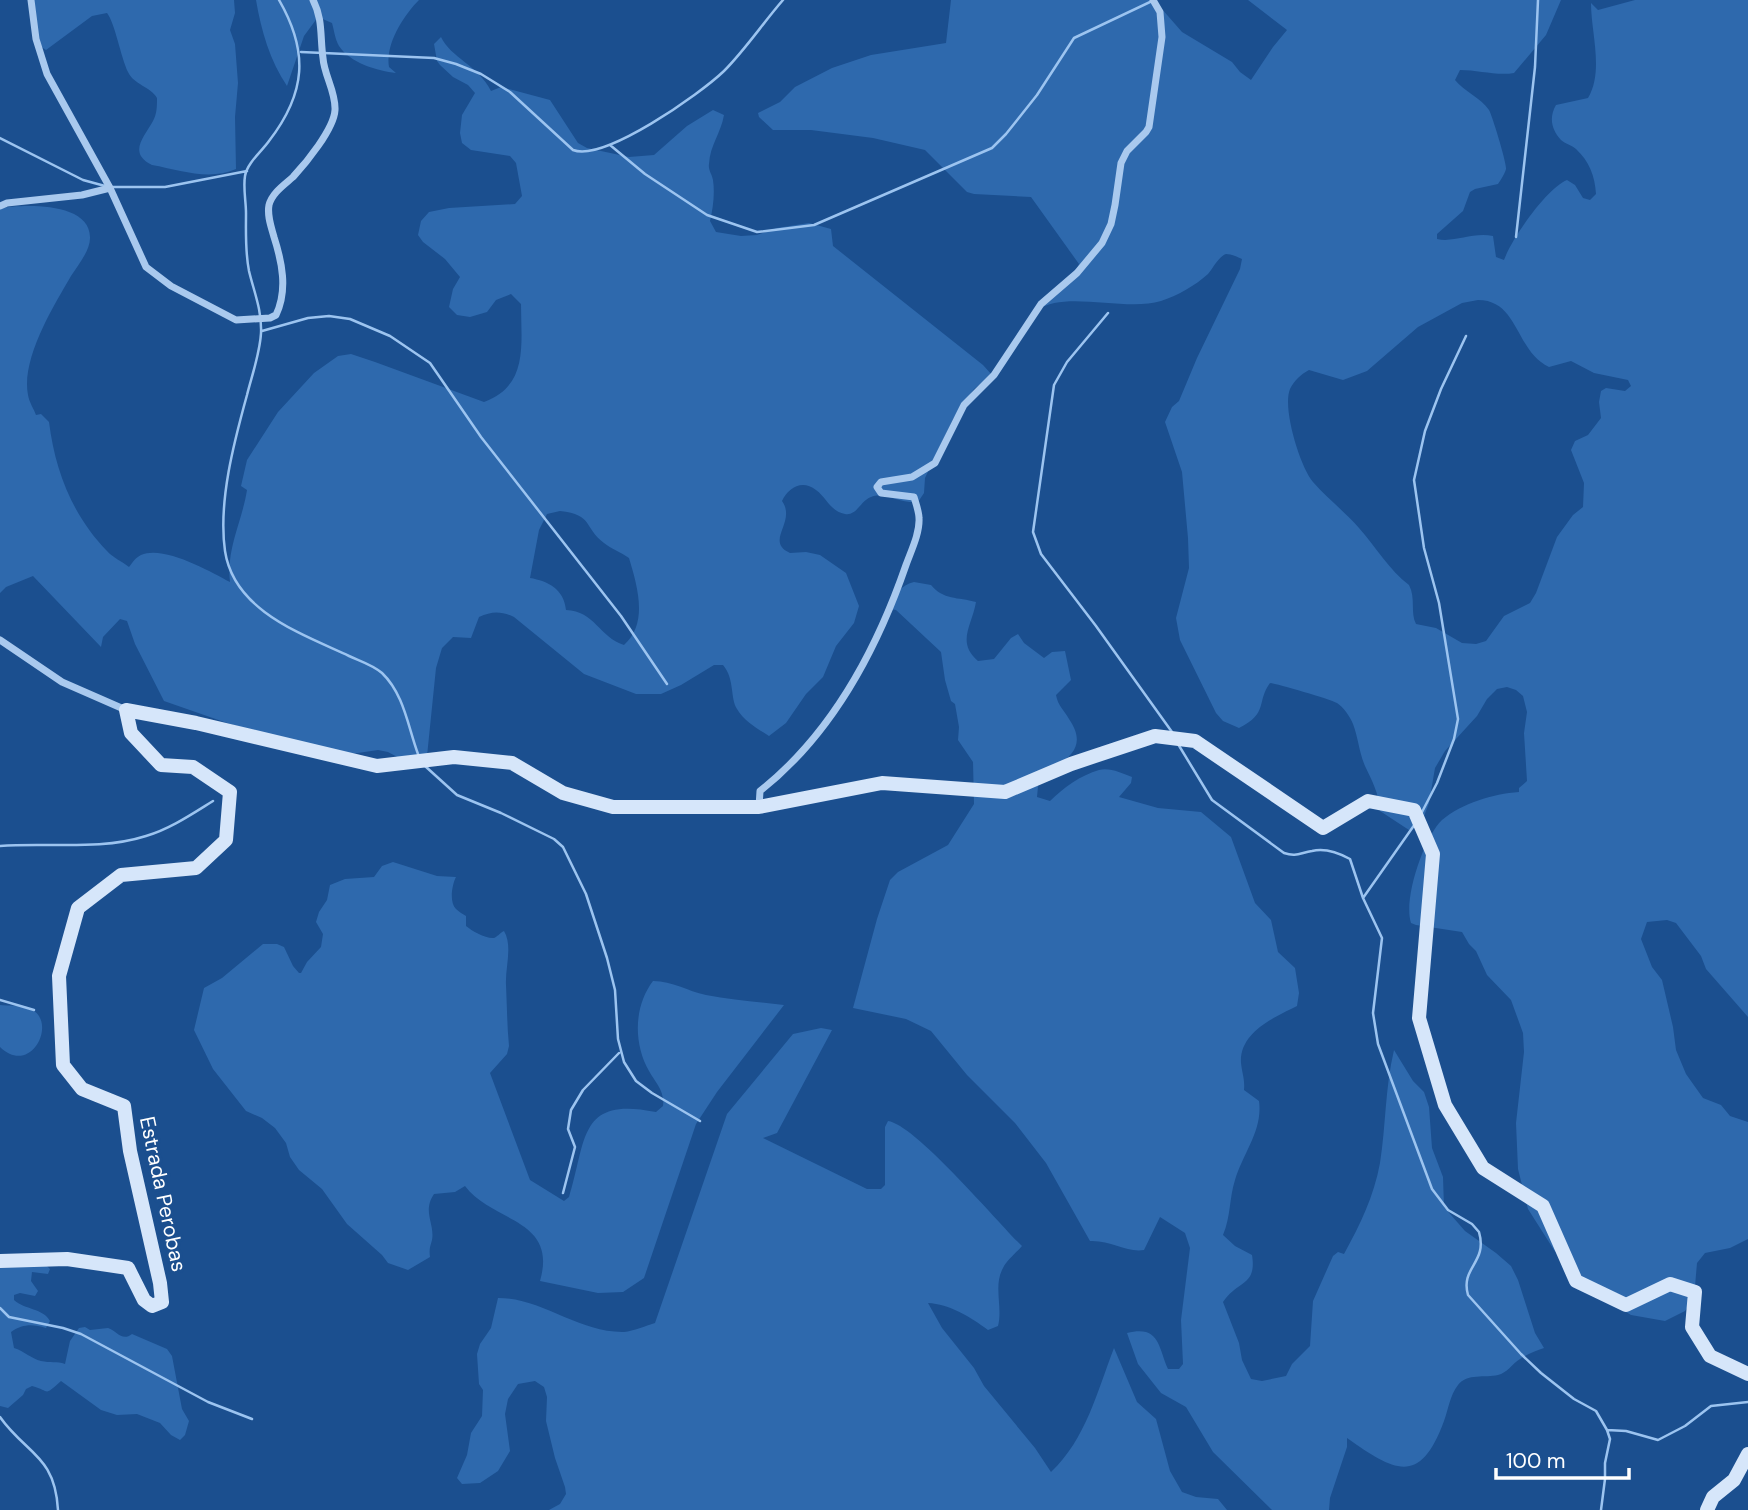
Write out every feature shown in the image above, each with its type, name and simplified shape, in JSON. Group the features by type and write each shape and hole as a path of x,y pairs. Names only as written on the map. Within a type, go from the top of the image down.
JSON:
{"street":[{"path":"31,0 36,38 47,74 110,188 146,267 171,286 236,320 270,318 276,315 281,306 281,260 268,217 270,202 332,124 335,109 323,58 320,15 313,0"},
{"path":"758,807 760,791 778,777 815,736 865,663 899,584 919,519 914,497 881,494 877,487 881,481 912,477 935,463 964,405 994,375 1041,304 1077,273 1102,243 1111,224 1121,163 1127,151 1149,127 1162,37 1160,12 1153,0"},
{"path":"0,206 82,195 110,188"},
{"path":"0,640 62,682 126,710 209,726 377,766 454,757 512,764 563,793 613,807 758,807 882,783 1005,792 1071,764 1155,736 1195,741 1323,828 1368,801 1414,810 1433,854 1419,1018 1445,1105 1483,1168 1543,1206 1576,1281 1626,1305 1670,1284 1695,1292 1692,1327 1710,1356 1748,1374"},
{"name":"Estrada Perobas","path":"0,1261 67,1259 128,1268 144,1300 152,1306 162,1302 130,1151 124,1106 82,1088 63,1065 59,976 78,908 121,875 197,868 226,840 230,792 193,767 161,765 131,733 126,710"},
{"path":"1707,1510 1713,1497 1734,1480 1748,1454"}],"shaded area":[{"path":"29,0 234,0 235,13 230,30 235,44 238,83 235,117 236,169 215,174 194,173 152,165 145,160 140,155 140,144 154,118 157,98 128,72 107,13 92,16 46,50 40,46"},
{"path":"256,0 419,0 402,22 390,49 389,67 396,73 373,68 350,57 339,46 332,23 318,17 304,36 287,86 267,45"},
{"path":"951,0 1154,0 1182,32 1232,62 1251,80 1287,30 1248,0 1561,0 1546,35 1514,73 1460,70 1455,80 1489,110 1506,169 1498,184 1470,192 1463,211 1437,234 1437,239 1493,236 1496,257 1504,260 1514,239 1531,215 1559,185 1567,180 1575,185 1583,198 1590,200 1596,194 1588,164 1576,149 1558,136 1552,118 1556,105 1588,98 1593,87 1596,52 1591,3 1598,10 1635,0 1748,0 1748,1017 1706,969 1701,956 1676,923 1667,920 1647,922 1641,939 1652,967 1662,980 1676,1050 1686,1074 1703,1098 1721,1105 1730,1116 1748,1122 1748,1239 1730,1248 1705,1253 1697,1263 1694,1298 1685,1311 1665,1321 1631,1315 1591,1287 1554,1250 1528,1209 1518,1169 1516,1123 1524,1052 1523,1033 1511,1000 1487,975 1476,951 1462,932 1411,923 1409,912 1413,884 1422,854 1435,828 1450,814 1468,804 1488,797 1519,792 1519,788 1527,781 1524,733 1527,712 1523,696 1507,687 1497,689 1487,699 1477,716 1445,751 1435,768 1429,803 1421,824 1409,830 1380,811 1377,793 1363,761 1353,724 1339,705 1315,695 1270,683 1255,717 1239,728 1223,721 1216,713 1180,640 1176,618 1189,568 1188,538 1182,472 1165,422 1172,407 1179,401 1240,269 1242,259 1230,254 1223,255 1198,282 1161,301 1147,304 1063,302 1049,304 1038,310 1073,279 1079,264 1031,197 967,192 925,150 873,138 811,130 773,130 759,117 758,113 780,102 795,87 832,68 871,55 946,43","holes":["1478,300 1491,302 1502,308 1529,350 1549,367 1571,361 1594,373 1628,380 1631,386 1625,391 1606,388 1601,391 1601,418 1588,435 1575,441 1571,450 1584,483 1583,507 1573,515 1557,537 1530,603 1504,616 1486,641 1476,644 1462,643 1436,628 1416,624 1409,585 1395,573 1359,528 1318,488 1308,474 1290,423 1288,398 1294,383 1309,370 1343,380 1367,371 1418,327 1462,303"]},
{"path":"441,37 451,51 486,82 491,91 501,87 550,100 578,143 587,148 629,157 654,155 687,126 713,110 724,115 711,151 709,166 714,190 710,221 716,232 741,236 757,235 777,228 809,223 831,229 833,246 992,375 974,389 953,419 925,478 924,493 918,502 876,496 867,499 853,513 845,514 836,510 816,490 806,485 796,486 785,496 782,501 786,516 780,537 783,548 790,553 820,555 846,573 859,606 854,623 836,646 823,677 806,694 786,723 769,736 747,721 737,709 729,676 723,665 714,665 661,694 636,694 584,674 514,617 492,613 479,617 471,638 453,637 442,648 436,668 426,766 418,768 388,752 378,750 351,754 298,743 227,723 164,701 135,644 127,621 120,619 103,637 101,647 33,576 6,587 0,593 0,208 55,208 80,218 87,226 90,238 88,248 56,303 34,350 27,381 28,395 36,415 41,414 49,422 61,474 75,507 107,551 129,567 141,555 162,553 230,582 232,547 247,490 241,486 247,460 278,412 314,373 338,356 351,354 484,402 499,395 509,385 519,362 521,304 511,294 496,300 487,312 470,317 457,315 449,307 453,289 460,277 445,259 418,235 421,221 429,212 449,208 515,204 522,196 516,163 510,156 471,150 462,143 462,115 475,93 440,65 434,44","holes":["560,511 583,519 604,543 629,558 638,592 639,615 632,636 624,645 608,636 591,619 576,611 566,610 562,597 554,587 530,578 539,530 547,514"]},
{"path":"914,582 931,585 946,596 976,602 967,640 971,654 978,661 994,659 1011,638 1018,634 1024,643 1044,658 1052,652 1065,651 1071,680 1056,695 1077,739 1071,754 1039,776 1037,797 1050,801 1079,779 1092,772 1107,769 1132,777 1131,783 1119,797 1158,808 1201,812 1231,837 1255,903 1271,920 1278,952 1295,968 1299,993 1297,1006 1260,1027 1252,1034 1242,1052 1244,1090 1259,1101 1258,1122 1238,1170 1223,1235 1235,1246 1252,1255 1253,1265 1249,1278 1223,1302 1251,1379 1262,1381 1286,1376 1292,1364 1310,1346 1313,1301 1333,1256 1338,1252 1344,1254 1350,1243 1374,1187 1380,1163 1394,1050 1413,1081 1424,1092 1429,1107 1432,1148 1443,1177 1444,1207 1465,1231 1511,1266 1518,1280 1535,1333 1544,1348 1523,1357 1501,1374 1471,1377 1462,1381 1453,1393 1435,1442 1415,1464 1404,1467 1392,1465 1347,1438 1347,1447 1330,1498 1329,1510 1272,1510 1213,1452 1186,1407 1161,1393 1138,1364 1127,1333 1138,1331 1152,1335 1156,1340 1168,1369 1179,1369 1183,1364 1181,1320 1190,1248 1185,1233 1160,1217 1144,1250 1131,1250 1105,1242 1090,1241 1046,1163 1015,1123 967,1075 931,1031 906,1019 853,1008 890,880 898,872 948,845 974,804 973,762 958,740 955,704 951,701 945,680 941,652 896,610 889,609 898,592"},
{"path":"393,862 437,876 456,877 452,902 456,909 466,916 466,926 491,938 504,931 508,950 506,985 509,1046 507,1054 490,1073 530,1180 564,1201 569,1197 584,1140 599,1117 612,1110 656,1112 663,1106 661,1091 644,1060 638,1037 639,1013 653,981 706,995 784,1005 717,1092 696,1124 644,1278 623,1292 598,1293 540,1281 543,1260 540,1245 532,1233 491,1208 465,1186 455,1192 434,1194 431,1200 430,1257 408,1270 388,1263 347,1224 322,1189 299,1170 290,1157 286,1143 275,1128 246,1111 213,1069 194,1030 204,988 222,978 263,944 284,947 293,966 301,973 321,947 323,934 316,922 327,900 330,885 345,879 374,877 382,866"},
{"path":"0,1005 25,1007 37,1014 42,1023 42,1033 31,1051 12,1055 0,1047"},
{"path":"821,1028 832,1030 777,1133 763,1138 867,1189 881,1189 885,1185 885,1127 888,1121 917,1139 1022,1246 1007,1262 1000,1275 998,1326 988,1330 960,1312 928,1303 942,1328 974,1368 984,1386 1035,1448 1051,1472 1082,1430 1114,1348 1137,1402 1156,1419 1170,1471 1182,1492 1196,1497 1218,1499 1227,1510 549,1510 560,1504 566,1494 546,1421 547,1397 544,1387 535,1381 518,1384 508,1399 505,1414 510,1451 498,1471 480,1483 462,1484 457,1478 467,1455 471,1433 482,1416 483,1390 479,1384 477,1354 491,1328 498,1298 530,1303 576,1322 607,1331 624,1332 655,1323 727,1114 793,1034"},
{"path":"0,1260 44,1263 50,1269 48,1274 32,1272 31,1281 38,1291 35,1296 20,1293 14,1295 14,1300 18,1303 43,1314 50,1321 46,1328 28,1325 11,1332 14,1348 44,1362 65,1364 70,1341 79,1328 85,1327 90,1330 108,1328 125,1337 132,1334 167,1349 172,1356 182,1409 189,1421 185,1435 180,1440 160,1423 137,1414 117,1415 101,1410 61,1381 47,1391 32,1386 8,1408 0,1406"}],"waterway":[{"path":"279,0 295,37 299,72 290,106 245,176 247,256 259,309 261,333 225,492 225,551 231,572 242,590 256,605 291,629 371,665 382,673 400,701 418,754"},
{"path":"301,52 434,58 456,64 481,74 510,92 573,150 587,151 606,146 651,124 712,81 739,54 783,0"},
{"path":"1516,237 1535,67 1538,0"},
{"path":"610,145 645,174 707,215 757,232 814,225 992,148 1037,95 1074,38 1152,1"},
{"path":"0,138 83,180 105,186"},
{"path":"112,187 165,187 247,171"},
{"path":"1108,313 1067,362 1054,385 1033,532 1041,554 1172,732"},
{"path":"262,331 308,318 329,316 350,319 390,336 430,363 481,437 621,616 667,684"},
{"path":"1422,812 1437,783 1454,739 1458,719 1439,603 1424,548 1414,480 1425,431 1466,336"},
{"path":"1178,744 1212,800 1284,853 1295,855 1321,850 1350,859 1363,898 1382,938 1373,1013 1378,1044 1432,1189 1448,1210 1472,1224 1479,1232 1480,1251 1468,1278 1468,1295 1541,1373 1574,1399 1596,1411 1610,1439 1601,1510"},
{"path":"425,766 457,795 501,813 554,839 563,847 586,894 607,958 615,990 618,1039 624,1062 636,1081 700,1121"},
{"path":"0,846 92,845 128,841 164,829 213,801"},
{"path":"1363,898 1415,824"},
{"path":"0,1000 34,1010"},
{"path":"563,1193 575,1147 568,1129 571,1110 583,1090 619,1053"},
{"path":"0,1308 9,1317 81,1334 208,1402 252,1419"},
{"path":"1607,1430 1626,1431 1658,1440 1685,1426 1711,1406 1748,1402"},
{"path":"0,1417 45,1466 56,1492 58,1510"}]}
